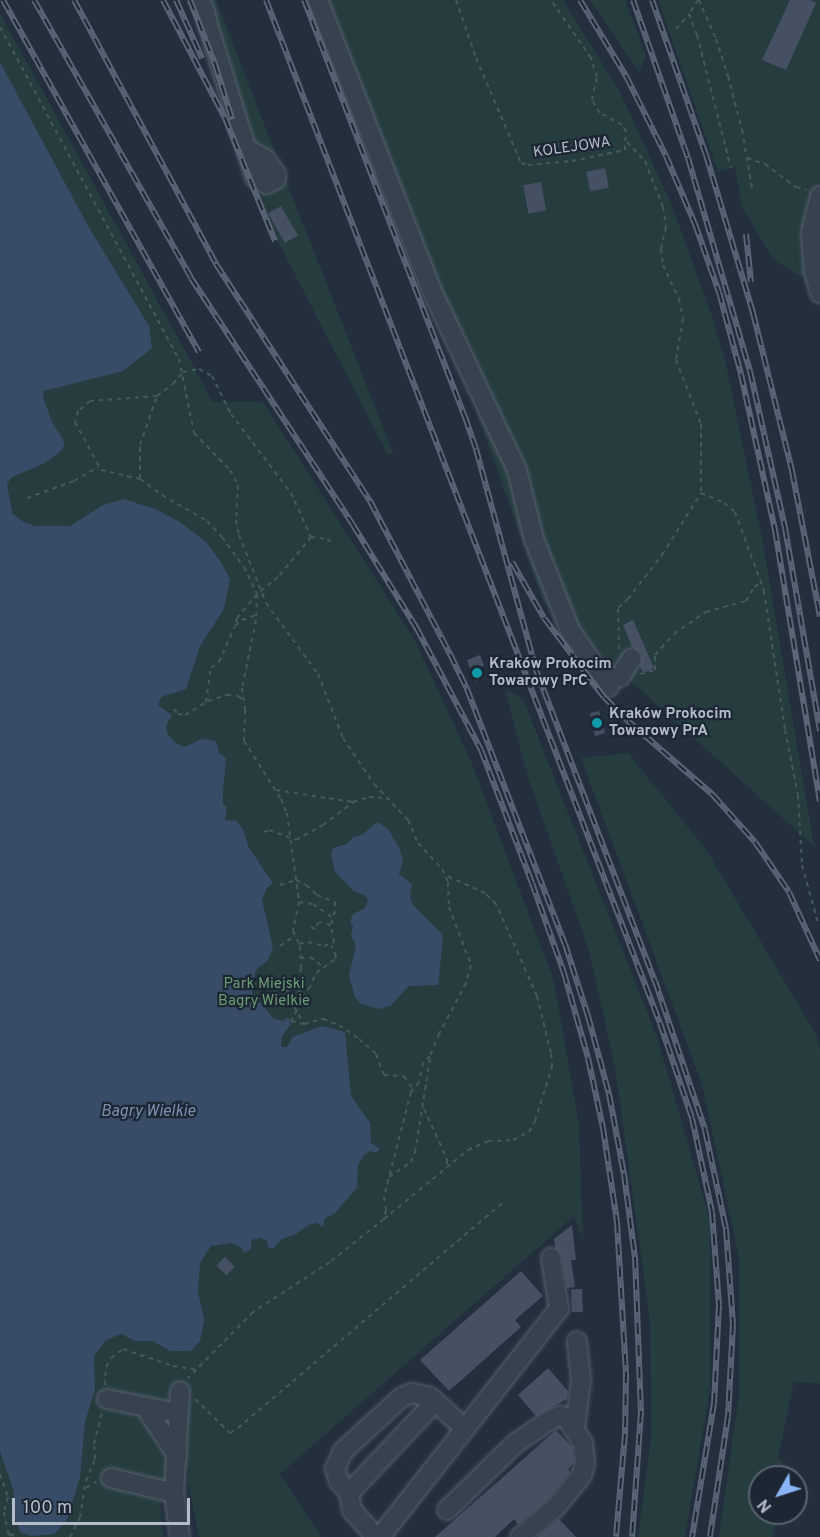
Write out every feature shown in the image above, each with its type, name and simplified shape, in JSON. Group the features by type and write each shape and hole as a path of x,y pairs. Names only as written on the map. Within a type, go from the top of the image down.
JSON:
{"lane":[{"path":"200,0 246,148"},
{"path":"318,0 431,290 517,470 534,539 570,630 610,681 632,658"},
{"path":"815,194 812,254 816,285 820,293"},
{"path":"465,1429 430,1397 412,1393 402,1397 343,1451 335,1469 339,1481 349,1493 352,1510 378,1537 465,1429 559,1309 551,1258"},
{"path":"575,1428 581,1380 577,1341"},
{"path":"180,1391 174,1493 180,1537"},
{"path":"105,1400 178,1413"},
{"path":"349,1493 435,1402"},
{"path":"145,1407 177,1455"},
{"path":"447,1510 516,1443 550,1420 560,1416 566,1417 583,1443 585,1463 582,1475 556,1507 519,1537"},
{"path":"111,1478 174,1493"}],"path":[{"name":"KOLEJOWA","path":"456,0 476,58 521,162 528,165 573,161 625,150 627,142"},
{"path":"551,0 591,58 596,70 592,92 595,108 622,126 627,142 645,161 663,207 666,227 662,249 663,265 679,299 683,319 676,360 701,424 701,493 662,555 628,599 618,608 610,681"},
{"path":"676,29 699,0"},
{"path":"699,0 716,39 728,76 752,189"},
{"path":"689,14 697,35 731,168"},
{"path":"0,27 178,358 183,372 194,433 230,470 238,485 236,520 239,535 266,603 318,674 337,726 386,798 408,820 418,843 439,865 448,882 449,907 471,965 466,983 430,1056 424,1083 423,1107 411,1162 390,1177"},
{"path":"747,158 765,164 796,188 815,194"},
{"path":"140,479 140,445 157,396 173,384 183,372 199,369 212,376 231,414 291,493 311,537"},
{"path":"157,396 123,396 90,401 82,406 75,422 99,467 105,471 140,479 162,495 207,521 244,567 257,594 256,615 242,688 244,741 276,790 287,813 299,902 293,931 299,944 301,975 296,991"},
{"path":"27,498 74,481 99,467"},
{"path":"701,493 724,503 735,512 762,582 789,754 798,795 802,866 818,923"},
{"path":"311,537 327,539 333,543"},
{"path":"206,702 211,668 219,662 239,614 260,591 278,577 311,537"},
{"path":"632,658 642,675 655,670 655,655 664,642 706,612 746,601 754,587 762,582"},
{"path":"235,626 242,620 256,615"},
{"path":"174,709 178,714 185,715 206,702 227,695 238,696 244,701"},
{"path":"276,790 353,802"},
{"path":"264,832 269,830 291,840 323,825 353,802 369,797 386,798"},
{"path":"443,874 485,893 496,904 537,996 551,1053 552,1067 536,1121 529,1132 513,1140 478,1144 447,1166 330,1262 253,1312 180,1391 191,1395 230,1432 403,1290 504,1202"},
{"path":"280,885 296,880"},
{"path":"296,880 322,898 335,902 330,931 335,939 331,945"},
{"path":"299,902 313,904 333,918"},
{"path":"308,926 315,929 319,922 331,925"},
{"path":"280,946 295,936"},
{"path":"299,944 308,942 321,946 331,945"},
{"path":"277,985 290,992 309,989 316,973 336,956 331,945"},
{"path":"300,958 310,957 324,968"},
{"path":"290,992 290,999 304,1024"},
{"path":"297,1010 291,1021 304,1024 323,1018 350,1032 376,1054 384,1075 404,1076 413,1089"},
{"path":"384,1219 386,1210 384,1197 390,1177 393,1153 413,1089 419,1082 423,1063 430,1056"},
{"path":"423,1107 447,1159 447,1166"},
{"path":"70,1537 80,1517 86,1481 95,1459 94,1444 105,1400 106,1367 115,1353 123,1350 173,1366 197,1370"},
{"path":"0,1474 8,1497 4,1512 8,1533 12,1537"},
{"path":"8,1533 18,1537"}],"green space":[{"path":"203,0 216,0 276,155 250,144"},
{"path":"323,0 563,0 620,92 670,201 712,316 726,364 763,543 814,846 544,603 426,268"},
{"path":"590,0 625,0 646,56 639,72"},
{"path":"658,0 820,0 820,217 808,276 800,276 774,260 742,207 735,167 718,172"},
{"name":"Park Miejski Bagry Wielkie","path":"0,13 213,402 263,402 414,639 471,761 554,981 579,1125 583,1240 574,1216 280,1474 321,1537 199,1537 188,1482 190,1466 159,1493 164,1537 0,1537"},
{"path":"285,179 393,453 388,455 269,224 257,188 281,185"},
{"path":"505,689 523,699 657,1037 710,1220 710,1390 685,1537 638,1537 651,1438 650,1321 615,1067 589,951 527,774"},
{"path":"628,753 707,851 817,1036 820,1052 820,1384 794,1381 778,1459 788,1465 748,1465 748,1525 776,1525 772,1537 719,1537 739,1394 739,1257 702,1084 581,758"}],"water":[{"name":"Bagry Wielkie","path":"0,62 88,226 149,326 152,348 123,371 44,391 43,397 52,422 65,443 61,451 43,464 12,477 7,484 12,513 22,521 35,526 70,526 103,505 124,499 155,509 180,522 207,543 222,564 230,580 224,609 200,646 186,689 161,697 158,705 172,715 166,726 168,735 176,743 185,747 202,739 216,741 219,753 226,758 223,792 223,805 227,807 225,820 237,821 243,830 249,848 273,883 267,888 262,900 273,948 268,960 256,970 252,993 274,1019 283,1021 288,1017 291,1024 282,1036 281,1047 287,1047 293,1037 322,1026 345,1032 351,1096 370,1123 371,1143 380,1149 375,1153 370,1151 364,1155 358,1165 357,1188 334,1214 325,1218 323,1227 317,1223 308,1225 296,1234 282,1239 273,1249 268,1247 267,1241 260,1238 251,1240 251,1249 244,1253 242,1248 232,1243 211,1246 200,1263 198,1291 204,1320 200,1341 191,1351 170,1351 153,1341 135,1341 121,1334 106,1340 94,1356 95,1389 85,1422 80,1477 67,1520 54,1534 31,1536 20,1532 15,1517 14,1492 0,1451"},
{"path":"377,822 388,829 399,848 403,860 399,874 412,884 410,898 413,905 442,934 443,940 438,985 409,986 390,1006 379,1009 361,1004 355,997 349,975 356,946 351,936 353,926 350,922 353,914 365,908 368,901 366,896 354,891 335,872 331,853 333,848 347,844 352,838 362,835"}],"building":[{"path":"790,0 810,0 816,3 786,70 762,60"},
{"path":"605,168 609,188 590,191 586,172"},
{"path":"541,182 546,211 528,214 523,185"},
{"path":"281,206 298,235 285,243 268,214"},
{"path":"633,620 654,668 643,673 640,666 642,653 632,647 623,625"},
{"name":"Kraków Prokocim Towarowy PrC","path":"480,655 484,666 480,668 484,678 475,682 467,660"},
{"name":"Kraków Prokocim Towarowy PrA","path":"599,711 605,733 595,736 590,713"},
{"path":"572,1225 576,1260 571,1260 575,1287 567,1288 562,1256 555,1248 554,1239"},
{"path":"225,1257 235,1267 226,1275 217,1265"},
{"path":"521,1271 543,1296 515,1320 521,1327 449,1391 420,1360"},
{"path":"571,1289 582,1289 583,1312 572,1312"},
{"path":"548,1368 568,1391 567,1399 536,1416 518,1395"},
{"path":"556,1430 572,1447 574,1462 568,1470 570,1472 548,1499 518,1524 514,1519 495,1537 435,1537"},
{"path":"559,1519 576,1537 538,1537"}],"railway":[{"path":"3,0 199,352"},
{"path":"34,0 191,278 353,525 416,627 481,750 532,883 564,973 588,1058 603,1128 617,1222 626,1372 625,1434 616,1537"},
{"path":"74,0 216,264 370,501 450,654 467,689 565,944 588,1016 609,1094 624,1174 635,1257 641,1412 632,1537"},
{"path":"163,0 225,118 275,241"},
{"path":"176,0 202,58"},
{"path":"190,0 215,64 232,119"},
{"path":"266,0 660,1023 692,1118 712,1212 719,1305 714,1403 692,1537"},
{"path":"304,0 465,417 476,449 536,670 655,981 705,1130 726,1229 733,1324 728,1416 710,1537"},
{"path":"580,0 626,76 666,156 695,224 719,292 741,374 775,530 820,801"},
{"path":"633,0 688,158 750,371 785,528 820,731"},
{"path":"652,0 706,155 753,313 792,471 820,616"},
{"path":"746,234 751,282"},
{"path":"512,562 544,618 604,697 628,721 713,795 755,842 789,892 820,960"}],"place":[{"name":"Kraków Prokocim Towarowy PrC","path":"477,673"},
{"name":"Kraków Prokocim Towarowy PrA","path":"597,723"}]}
